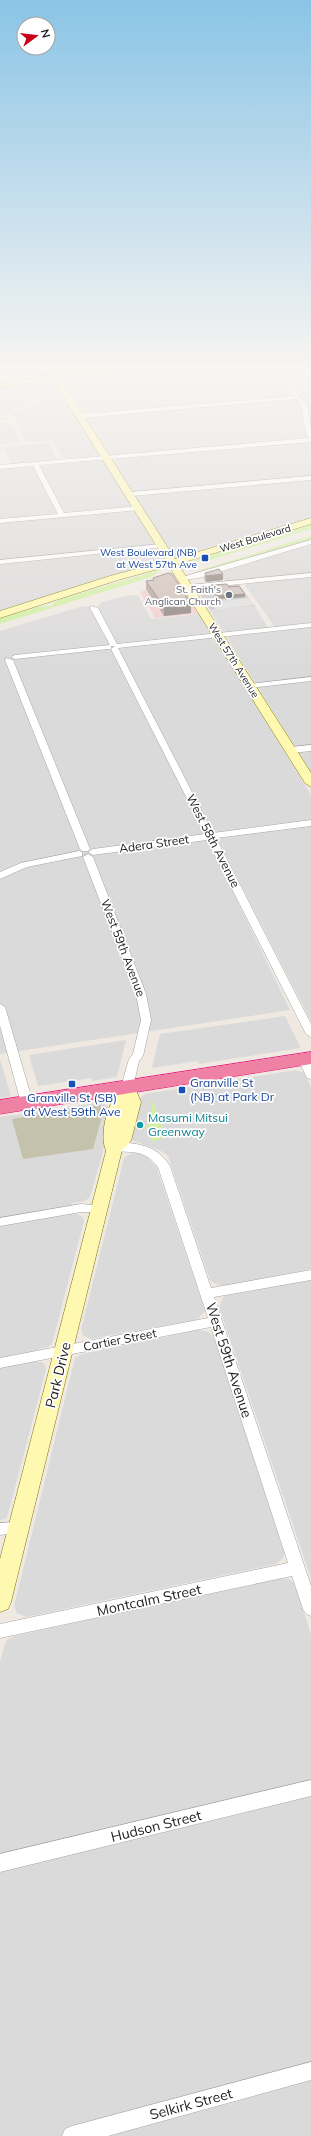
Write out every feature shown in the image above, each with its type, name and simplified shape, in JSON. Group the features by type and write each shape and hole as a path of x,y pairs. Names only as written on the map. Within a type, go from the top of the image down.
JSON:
{"highway":[{"path":"0,1107 127,1087 308,1064"}],"street":[{"path":"38,470 62,515"},
{"name":"West 57th Avenue","path":"115,470 311,783"},
{"path":"131,494 311,478"},
{"path":"0,521 140,508"},
{"name":"West Boulevard","path":"0,615 77,593 130,575 311,521"},
{"path":"183,578 196,576 311,542"},
{"path":"0,562 162,546"},
{"path":"189,588 311,575"},
{"name":"West 58th Avenue","path":"94,608 311,1034"},
{"path":"7,659 311,625"},
{"name":"West 59th Avenue","path":"7,659 142,994 146,1020 144,1034 138,1056 134,1059 127,1087"},
{"path":"250,686 311,679"},
{"path":"291,750 311,748"},
{"name":"Adera Street","path":"0,876 24,865 86,853 311,823"},
{"path":"0,1007 27,1103"},
{"name":"Park Drive","path":"0,1602 9,1528 64,1350 114,1148 123,1142 133,1102 127,1087"},
{"name":"West 59th Avenue","path":"114,1148 141,1148 151,1151 161,1160 311,1609"},
{"path":"0,1222 81,1208 99,1208"},
{"path":"207,1294 311,1274"},
{"name":"Cartier Street","path":"0,1363 216,1321"},
{"name":"Montcalm Street","path":"0,1631 297,1568"},
{"name":"Hudson Street","path":"0,1863 311,1788"},
{"name":"Selkirk Street","path":"72,2136 311,2071"}],"shaded area":[{"path":"0,470 311,470 311,519 0,611"},
{"path":"311,545 311,772 227,638 231,636 278,631 242,581 226,582 219,572"},
{"path":"171,580 178,580 184,586 183,588 198,614 155,618 140,592"},
{"path":"238,584 255,606 210,610 197,590 200,588"},
{"path":"130,595 138,595 151,619 199,614 311,795 311,820 205,834 290,1010 0,1054 0,631 80,607 89,606 91,610 99,609 98,606 102,602"},
{"path":"250,598 254,605 216,610 211,602"},
{"path":"255,606 268,628 223,632 210,610"},
{"path":"311,825 311,1021 218,840 224,837"},
{"path":"285,1016 301,1048 199,1064 197,1061 152,1068 160,1034"},
{"path":"126,1040 117,1077 92,1081 91,1078 38,1086 29,1055"},
{"path":"0,1059 11,1096 0,1098"},
{"path":"296,1070 304,1073 311,1087 311,1269 225,1286 218,1285 210,1280 168,1156 161,1151 134,1141 130,1137 138,1100 145,1094"},
{"path":"102,1102 110,1108 111,1116 101,1159 90,1197 85,1201 72,1203 75,1213 82,1216 84,1221 52,1344 48,1347 32,1351 35,1361 44,1363 46,1370 8,1514 6,1519 0,1520 0,1117"},
{"path":"100,1105 103,1112 93,1149 23,1159 12,1119"},
{"path":"133,1153 145,1155 156,1166 205,1311 195,1320 90,1339 83,1335 81,1330 124,1158"},
{"path":"311,1279 311,1578 219,1307 223,1297 227,1295"},
{"path":"199,1330 209,1332 214,1337 284,1553 283,1558 276,1564 26,1617 17,1613 14,1606 75,1358 82,1354"},
{"path":"278,1578 289,1579 294,1583 311,1634 311,2136 0,2136 0,1662 7,1640 15,1636"}],"green space":[{"path":"311,524 311,529 207,561 188,562"},
{"path":"311,536 311,539 197,573 194,572"},
{"path":"163,569 151,577 0,624 0,618 37,607 51,606 58,600"},
{"path":"152,1099 166,1137 152,1142 146,1128 152,1107"}],"building":[{"path":"219,569 223,574 206,576 205,573"},
{"path":"168,573 172,574 191,604 164,607 146,581 154,580 153,578"},
{"path":"227,584 229,587 239,586 245,594 217,596 211,585"}],"place":[{"name":"West Boulevard (NB) at West 57th Ave","path":"205,558"},
{"name":"St. Faith's Anglican Church","path":"229,595"},
{"name":"Granville St (SB) at West 59th Ave","path":"72,1084"},
{"name":"Granville St (NB) at Park Dr","path":"182,1090"},
{"name":"Masumi Mitsui Greenway","path":"140,1125"}]}
